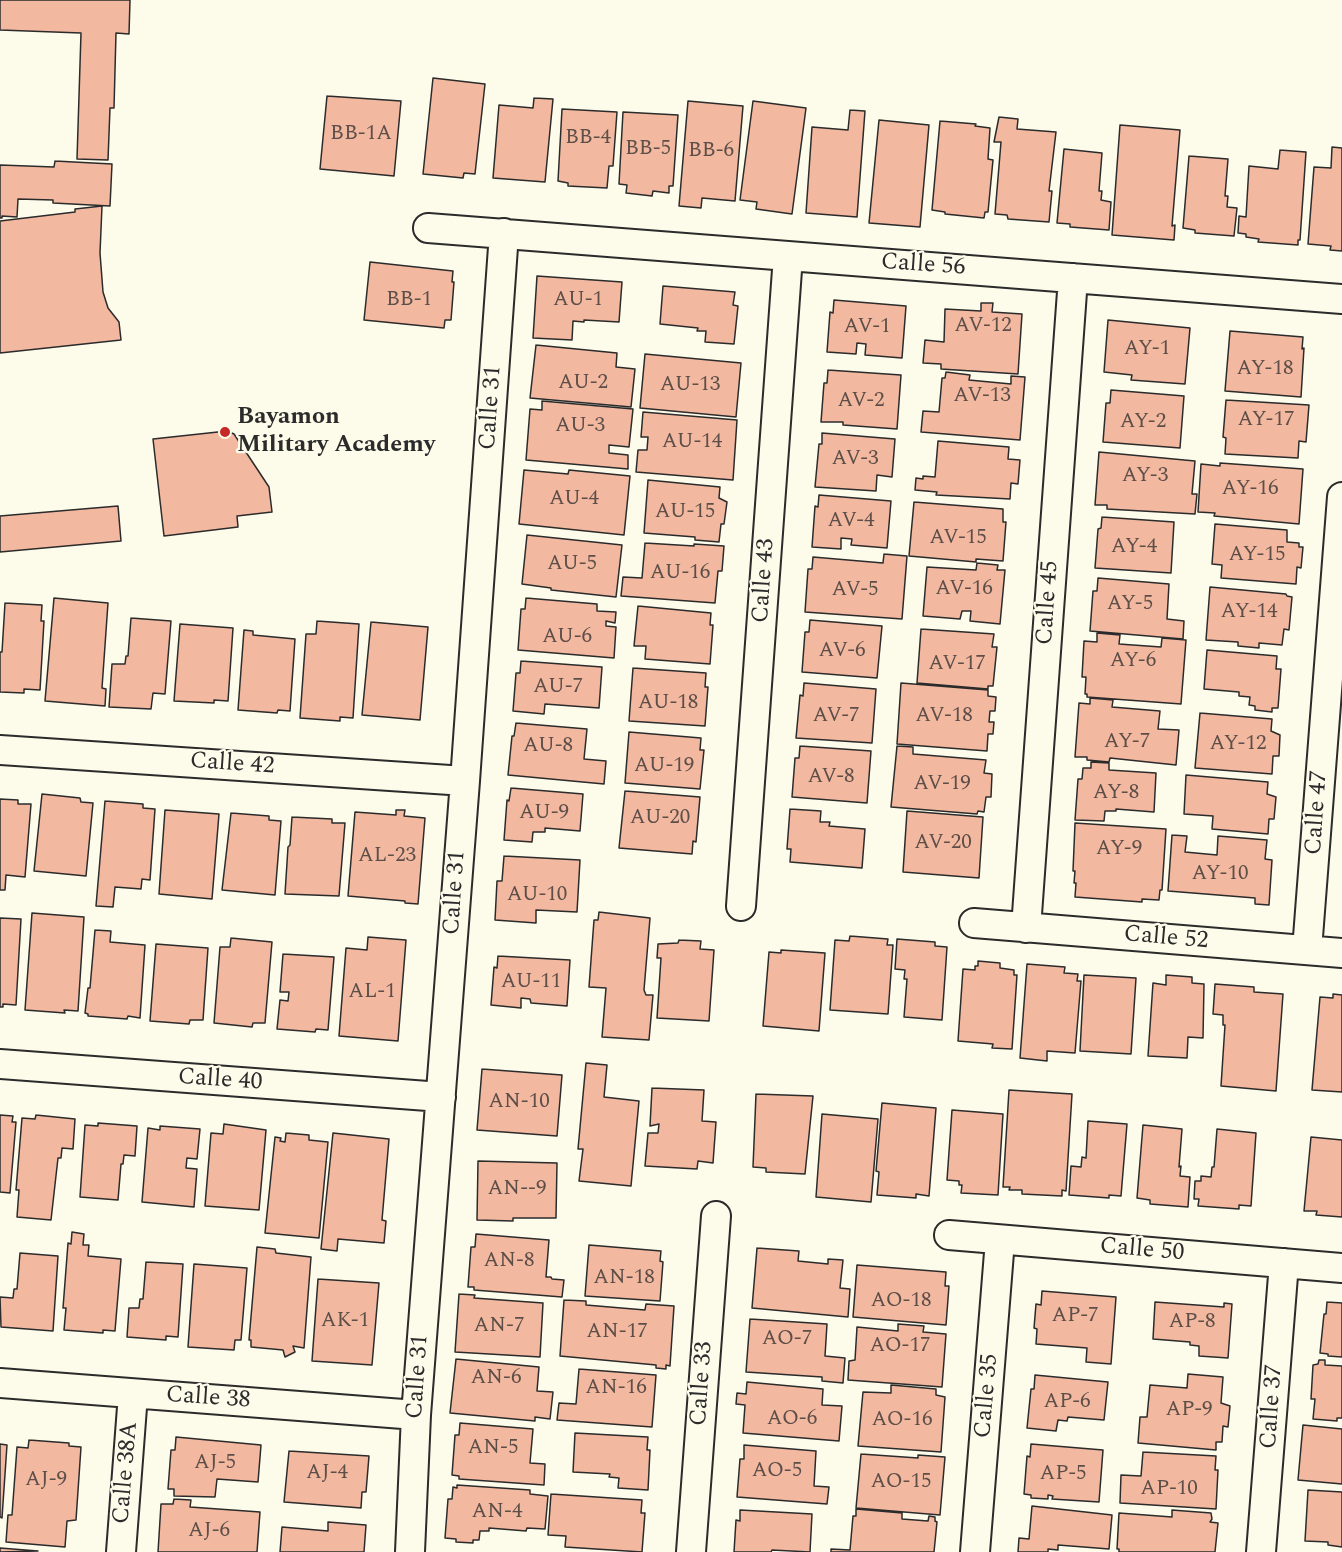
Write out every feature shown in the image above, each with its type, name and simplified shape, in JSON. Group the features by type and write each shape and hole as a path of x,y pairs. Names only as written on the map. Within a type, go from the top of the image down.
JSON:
{"street":[{"name":"Calle 56","path":"428,228 1342,299"},
{"name":"Calle 31","path":"410,1552 416,1415 504,233"},
{"name":"Calle 43","path":"741,906 788,255"},
{"name":"Calle 45","path":"1026,928 1073,278"},
{"name":"Calle 47","path":"1307,950 1342,497"},
{"name":"Calle 42","path":"0,750 465,781"},
{"name":"Calle 52","path":"974,923 1342,953"},
{"name":"Calle 40","path":"0,1064 441,1097"},
{"name":"Calle 33","path":"691,1552 716,1216"},
{"name":"Calle 50","path":"949,1235 1342,1268"},
{"name":"Calle 35","path":"975,1552 1000,1240"},
{"name":"Calle 37","path":"1261,1552 1284,1263"},
{"name":"Calle 38","path":"0,1383 416,1415"},
{"name":"Calle 38A","path":"121,1552 133,1394"}],"building":[{"path":"0,0 130,0 129,34 116,33 114,108 110,108 108,160 77,159 81,33 0,30"},
{"path":"433,78 485,84 475,174 464,173 463,178 423,174"},
{"path":"327,96 401,101 394,176 320,169"},
{"path":"534,98 553,99 545,182 493,178 499,105 533,108"},
{"path":"688,101 743,106 735,201 702,198 701,208 679,206"},
{"path":"753,101 806,108 792,214 756,209 757,202 740,200"},
{"path":"562,109 617,112 613,166 609,166 607,188 568,186 568,183 558,181"},
{"path":"850,110 865,111 857,217 806,213 812,127 848,130"},
{"path":"623,112 678,115 673,186 669,186 669,193 653,191 652,196 626,193 627,185 619,184"},
{"path":"999,117 1018,119 1017,129 1056,132 1049,191 1052,191 1049,222 1008,219 1007,215 995,214 1001,142 994,142"},
{"path":"879,120 929,125 920,227 869,223"},
{"path":"940,121 976,124 975,126 990,128 988,159 993,160 988,212 985,212 984,218 945,214 945,212 932,210"},
{"path":"1120,125 1180,130 1172,226 1175,225 1174,240 1112,235"},
{"path":"1332,147 1342,148 1342,251 1330,250 1331,246 1308,244 1314,167 1331,168"},
{"path":"1064,149 1102,153 1099,191 1102,191 1101,200 1111,202 1109,230 1070,227 1070,224 1057,223"},
{"path":"1280,150 1306,152 1298,245 1258,242 1259,239 1238,233 1239,216 1246,217 1249,166 1278,169"},
{"path":"1189,156 1228,159 1225,196 1228,196 1227,207 1237,208 1234,236 1195,233 1195,230 1183,228"},
{"path":"55,161 112,164 110,206 18,199 17,217 2,216 0,218 0,165 54,167"},
{"path":"102,206 100,253 103,292 108,308 119,322 121,340 0,353 0,221 75,212 75,209"},
{"path":"370,262 453,271 451,320 445,320 444,328 364,320"},
{"path":"537,276 622,282 619,322 573,321 572,340 533,338"},
{"path":"663,286 735,292 733,305 738,306 734,344 705,342 706,331 697,331 698,328 660,324"},
{"path":"834,300 906,306 902,358 865,355 866,344 857,343 856,354 827,352 830,312 833,313"},
{"path":"981,303 993,303 992,312 1022,314 1018,374 941,369 941,364 923,363 925,340 944,342 945,309 981,311"},
{"path":"1108,320 1190,328 1185,384 1131,380 1132,375 1104,372"},
{"path":"1230,331 1303,337 1301,397 1225,391"},
{"path":"536,345 617,353 616,367 635,369 631,407 530,398"},
{"path":"645,354 741,363 736,417 640,408"},
{"path":"828,370 901,375 897,429 843,425 843,422 821,422 824,383 827,383"},
{"path":"946,372 970,375 969,380 1011,384 1011,376 1025,377 1020,440 921,432 923,411 939,412 942,378 945,378"},
{"path":"1111,390 1184,396 1180,448 1103,442 1106,403 1110,403"},
{"path":"1226,400 1309,405 1306,442 1299,441 1298,458 1225,454 1226,438 1223,437"},
{"path":"542,401 633,409 629,447 609,445 609,453 628,455 628,469 526,460 530,409 542,410"},
{"path":"643,412 737,420 733,480 636,472 638,450 647,450 648,437 641,437"},
{"path":"227,431 234,434 269,487 272,512 237,516 238,527 164,536 153,439"},
{"path":"822,433 895,439 892,477 877,475 876,491 815,487"},
{"path":"938,441 1009,447 1008,459 1020,460 1018,484 1011,483 1010,499 936,495 937,492 915,490 916,478 935,477"},
{"path":"1099,452 1195,461 1192,494 1197,494 1195,514 1107,509 1107,505 1095,505"},
{"path":"1220,463 1303,469 1299,524 1214,516 1215,513 1198,512 1201,464 1220,466"},
{"path":"524,470 568,474 569,470 630,476 624,535 519,524"},
{"path":"648,480 720,487 719,498 727,502 719,542 695,540 695,537 644,533"},
{"path":"819,495 891,501 887,548 851,545 852,539 841,538 841,549 812,547 815,506 818,507"},
{"path":"914,502 1003,509 1003,522 1006,522 1003,561 976,559 976,562 909,556"},
{"path":"118,506 121,541 0,552 0,516"},
{"path":"1102,517 1174,522 1171,573 1095,568 1098,529 1101,528"},
{"path":"1215,524 1287,530 1287,542 1299,543 1299,547 1303,547 1301,568 1297,567 1296,584 1221,578 1222,565 1212,564"},
{"path":"527,535 622,545 616,597 551,590 551,588 522,584"},
{"path":"645,543 724,546 722,571 718,571 715,603 621,596 623,577 642,578"},
{"path":"884,554 907,556 902,619 805,612 808,569 812,569 813,557 883,563"},
{"path":"977,563 998,565 997,570 1005,570 1000,624 970,621 971,611 962,611 960,619 923,616 927,567 976,570"},
{"path":"1098,578 1169,584 1167,619 1184,621 1183,639 1090,631 1093,591 1097,591"},
{"path":"1210,587 1286,594 1292,597 1289,630 1284,629 1282,645 1259,643 1259,648 1238,646 1238,642 1206,640"},
{"path":"54,598 108,603 102,688 106,689 105,706 45,701"},
{"path":"526,598 597,604 597,611 616,612 615,623 606,621 606,626 616,627 614,658 518,650 521,609 525,609"},
{"path":"5,603 42,605 41,621 44,621 40,690 24,689 24,693 0,692 0,652 2,652"},
{"path":"638,606 711,613 710,625 713,625 710,664 645,659 646,646 634,646"},
{"path":"131,618 171,621 165,694 153,693 151,709 109,707 112,664 125,664 126,656 128,656"},
{"path":"810,620 882,626 877,678 802,672 805,632 809,632"},
{"path":"317,621 359,624 353,718 340,717 340,721 300,718 306,634 316,634"},
{"path":"371,622 428,627 420,720 362,715"},
{"path":"180,624 233,628 228,701 214,700 214,703 174,701"},
{"path":"921,629 994,634 992,647 997,647 993,686 988,686 988,689 917,683"},
{"path":"244,630 253,631 253,635 295,639 290,711 278,710 277,713 238,710"},
{"path":"1097,633 1120,635 1119,644 1161,647 1162,638 1186,640 1181,704 1087,697 1085,694 1086,677 1082,677 1084,641 1097,642"},
{"path":"1207,650 1277,656 1276,669 1281,669 1278,708 1272,708 1272,712 1255,710 1255,706 1249,705 1250,697 1239,696 1239,692 1204,689"},
{"path":"521,661 602,667 599,708 545,704 544,714 513,711 516,673 520,673"},
{"path":"633,668 706,673 705,687 708,687 705,726 629,721"},
{"path":"804,683 876,689 872,743 796,738 800,695 803,696"},
{"path":"901,683 988,690 988,696 996,697 995,711 990,711 989,722 994,722 993,734 988,734 987,751 897,744"},
{"path":"1090,698 1113,700 1112,707 1160,711 1158,729 1179,730 1176,765 1110,758 1109,762 1075,757 1079,703 1090,704"},
{"path":"1200,713 1272,719 1271,731 1280,735 1279,756 1273,756 1272,774 1195,768"},
{"path":"516,723 587,729 584,759 606,761 604,784 508,775 512,736 514,736"},
{"path":"629,732 701,738 700,750 704,750 700,789 625,783"},
{"path":"800,746 871,751 867,803 792,797 795,758 799,758"},
{"path":"897,746 913,747 913,754 986,760 984,773 992,774 991,797 986,797 984,812 978,811 977,814 891,807"},
{"path":"1091,762 1109,763 1109,770 1156,773 1154,812 1116,809 1116,811 1105,811 1104,821 1075,820 1078,779 1082,779 1083,768 1091,768"},
{"path":"1186,775 1268,782 1267,794 1276,797 1274,819 1269,819 1268,834 1212,829 1213,816 1184,814"},
{"path":"511,788 583,794 580,831 545,828 545,832 533,832 532,842 504,840 507,800 509,801"},
{"path":"625,791 700,797 696,842 693,841 692,854 619,848"},
{"path":"42,794 80,798 81,802 93,803 86,876 34,871"},
{"path":"0,799 18,800 18,804 31,804 25,877 6,875 5,890 0,890"},
{"path":"105,801 143,804 143,808 155,809 150,880 142,879 141,889 115,887 113,907 96,906"},
{"path":"790,809 821,811 820,822 830,822 829,826 865,829 862,868 790,862 791,849 787,849"},
{"path":"165,810 219,814 212,899 159,894"},
{"path":"396,810 405,810 404,816 425,818 418,904 348,896 355,812 396,815"},
{"path":"907,811 983,817 979,878 903,872"},
{"path":"231,813 269,816 269,820 281,821 275,895 222,890"},
{"path":"292,817 332,819 332,823 345,823 339,896 285,894"},
{"path":"1075,823 1166,829 1162,890 1160,890 1159,900 1142,899 1142,902 1075,897 1076,883 1074,883 1075,871 1073,871"},
{"path":"1172,835 1187,836 1185,852 1217,855 1218,836 1267,840 1265,859 1272,860 1269,905 1255,904 1255,898 1168,891"},
{"path":"504,856 580,860 577,912 536,910 536,923 495,920 497,881 502,881"},
{"path":"599,912 650,918 644,990 646,995 653,995 649,1040 602,1037 606,988 589,987 594,920 598,920"},
{"path":"32,913 84,917 78,1011 64,1010 65,1013 25,1010"},
{"path":"0,918 21,919 16,1005 3,1004 3,1007 0,1007"},
{"path":"95,930 111,931 110,942 145,945 140,1018 88,1016 85,1013 88,988 90,988"},
{"path":"850,936 888,939 887,945 893,945 888,1014 830,1010 835,940 849,941"},
{"path":"368,937 406,940 398,1041 339,1036 346,948 367,950"},
{"path":"231,938 272,942 265,1023 253,1023 252,1027 214,1023 220,947 230,947"},
{"path":"897,939 935,942 935,946 947,947 942,1020 904,1017 907,979 904,979 905,970 895,969"},
{"path":"679,940 701,941 700,949 714,950 709,1021 657,1018 661,958 657,958 658,944 678,943"},
{"path":"156,944 208,948 203,1020 190,1020 189,1024 150,1021"},
{"path":"781,950 825,953 819,1031 763,1026 769,952 781,953"},
{"path":"283,954 334,957 328,1030 316,1029 315,1032 277,1029 280,1000 288,1001 289,992 280,992"},
{"path":"498,956 570,960 567,1006 531,1003 530,999 521,998 521,1008 491,1005 494,967 497,968"},
{"path":"978,961 1000,963 1000,968 1014,970 1014,975 1017,975 1012,1049 992,1048 993,1044 958,1041 963,969 975,970"},
{"path":"1027,964 1065,967 1064,973 1078,974 1077,981 1081,981 1075,1053 1047,1051 1047,1061 1020,1058"},
{"path":"1084,975 1136,978 1131,1054 1080,1051"},
{"path":"1166,975 1192,977 1192,983 1204,984 1203,1038 1188,1037 1187,1058 1148,1056 1153,983 1166,985"},
{"path":"1215,984 1254,987 1254,992 1283,994 1276,1091 1221,1086 1225,1025 1223,1025 1223,1015 1213,1014"},
{"path":"1333,994 1342,995 1342,1092 1312,1090 1320,997 1333,998"},
{"path":"586,1063 607,1065 604,1097 639,1101 631,1186 579,1181 583,1149 578,1149"},
{"path":"482,1069 562,1075 557,1136 477,1130"},
{"path":"652,1088 704,1090 702,1121 716,1122 713,1163 698,1161 697,1169 645,1166 648,1133 658,1133 659,1124 650,1126"},
{"path":"1009,1090 1072,1094 1066,1191 1062,1190 1062,1196 1022,1194 1022,1190 1009,1190 1010,1187 1003,1187"},
{"path":"756,1094 813,1096 805,1174 766,1172 766,1168 753,1167"},
{"path":"882,1103 936,1108 929,1196 916,1194 916,1198 877,1195 879,1172 876,1171"},
{"path":"952,1110 1003,1114 998,1195 961,1193 962,1185 959,1185 959,1181 947,1180"},
{"path":"822,1114 878,1119 871,1202 816,1197"},
{"path":"0,1115 13,1116 12,1122 16,1122 10,1193 0,1192"},
{"path":"36,1115 75,1119 73,1149 62,1148 61,1158 58,1158 51,1220 17,1217 19,1190 16,1190 22,1118 35,1119"},
{"path":"1088,1121 1127,1124 1121,1196 1109,1195 1109,1198 1069,1195 1071,1166 1081,1167 1082,1157 1086,1158"},
{"path":"98,1123 137,1126 135,1156 124,1155 123,1164 121,1164 118,1200 80,1197 85,1125 98,1126"},
{"path":"224,1124 266,1130 259,1210 205,1206 211,1133 223,1134"},
{"path":"1143,1125 1182,1129 1179,1167 1181,1166 1180,1176 1190,1177 1188,1207 1150,1204 1150,1200 1137,1198"},
{"path":"160,1126 200,1129 197,1159 187,1158 186,1168 197,1169 194,1207 142,1202 148,1128 160,1130"},
{"path":"1217,1129 1256,1133 1251,1206 1239,1205 1239,1209 1198,1206 1199,1199 1194,1199 1195,1181 1201,1181 1201,1176 1211,1177"},
{"path":"286,1133 309,1135 309,1140 328,1142 319,1238 265,1233 275,1137 285,1142"},
{"path":"333,1133 389,1139 382,1220 386,1221 384,1243 338,1239 337,1251 321,1249"},
{"path":"1311,1137 1342,1140 1342,1217 1316,1215 1317,1211 1304,1211"},
{"path":"478,1161 557,1163 556,1218 513,1218 513,1221 477,1220"},
{"path":"72,1232 84,1234 83,1245 89,1245 88,1256 121,1259 115,1331 103,1330 103,1333 64,1330 66,1308 63,1308 68,1243 71,1244"},
{"path":"476,1234 549,1240 546,1277 564,1280 562,1297 474,1290 474,1287 468,1287 471,1247 475,1247"},
{"path":"589,1245 661,1251 660,1261 663,1262 660,1301 585,1296"},
{"path":"257,1247 275,1249 276,1253 311,1257 304,1348 293,1346 295,1352 285,1357 283,1350 251,1347 251,1340 249,1340"},
{"path":"757,1248 799,1251 798,1261 828,1264 828,1259 843,1260 840,1288 850,1289 848,1317 752,1308"},
{"path":"20,1253 58,1256 53,1331 1,1327 0,1297 13,1298 14,1289 17,1289"},
{"path":"146,1262 183,1264 178,1337 166,1336 166,1340 127,1337 129,1308 139,1308 140,1299 143,1299"},
{"path":"194,1264 247,1268 241,1340 235,1340 234,1350 188,1347"},
{"path":"857,1265 946,1272 945,1286 949,1286 946,1325 853,1317"},
{"path":"318,1279 379,1283 372,1365 312,1361"},
{"path":"1042,1291 1116,1297 1111,1364 1086,1362 1087,1348 1036,1344 1037,1329 1034,1328 1036,1304 1041,1305"},
{"path":"459,1294 475,1295 474,1298 543,1303 540,1357 455,1352"},
{"path":"564,1300 586,1301 586,1305 645,1310 646,1304 674,1306 670,1366 666,1365 666,1369 656,1368 656,1365 560,1356"},
{"path":"1155,1302 1224,1307 1224,1303 1232,1304 1228,1358 1199,1356 1199,1346 1190,1345 1190,1342 1153,1339"},
{"path":"1327,1302 1342,1303 1342,1357 1320,1353"},
{"path":"750,1319 827,1324 825,1356 845,1358 843,1383 822,1381 822,1377 746,1372"},
{"path":"898,1324 924,1326 923,1332 946,1334 942,1387 848,1380 849,1361 855,1360 857,1327 898,1331"},
{"path":"456,1359 539,1367 537,1391 553,1392 550,1419 535,1417 535,1421 450,1413"},
{"path":"1319,1360 1325,1360 1325,1365 1342,1366 1342,1418 1337,1418 1337,1421 1313,1419 1315,1399 1311,1399 1313,1365 1318,1364"},
{"path":"579,1369 656,1375 652,1427 557,1420 559,1403 576,1404"},
{"path":"1188,1374 1223,1377 1221,1403 1230,1406 1228,1427 1223,1426 1222,1442 1216,1442 1216,1450 1138,1443 1140,1417 1147,1417 1150,1385 1187,1388"},
{"path":"1035,1375 1108,1382 1104,1420 1068,1417 1067,1421 1058,1420 1056,1431 1027,1428 1031,1389 1034,1389"},
{"path":"747,1382 823,1389 822,1405 842,1406 839,1441 743,1433 745,1405 736,1404 737,1393 746,1394"},
{"path":"891,1385 936,1389 936,1395 945,1397 941,1452 858,1446 863,1392 891,1393"},
{"path":"460,1423 533,1429 530,1463 545,1464 544,1485 459,1479 459,1476 452,1475 455,1435 459,1435"},
{"path":"1303,1425 1342,1429 1342,1484 1298,1480"},
{"path":"575,1433 648,1437 647,1450 650,1450 648,1490 618,1488 619,1478 609,1477 610,1474 573,1472"},
{"path":"176,1437 261,1445 258,1482 217,1479 215,1497 174,1496 174,1489 168,1489 171,1450 175,1450"},
{"path":"29,1440 69,1443 69,1446 81,1447 76,1520 67,1521 65,1547 6,1542 8,1515 12,1515 17,1447 28,1448"},
{"path":"0,1444 7,1445 2,1518 0,1517"},
{"path":"1031,1444 1103,1450 1099,1502 1052,1499 1053,1496 1048,1495 1048,1499 1031,1498 1031,1495 1024,1494 1027,1456 1030,1457"},
{"path":"744,1445 816,1451 814,1486 829,1487 827,1504 737,1497 740,1459 744,1459"},
{"path":"289,1451 369,1456 366,1492 362,1492 361,1508 284,1502"},
{"path":"1143,1452 1216,1456 1215,1470 1218,1470 1216,1509 1120,1503 1121,1475 1141,1476"},
{"path":"861,1454 918,1458 918,1455 945,1457 940,1515 856,1508"},
{"path":"457,1485 530,1490 530,1494 548,1496 545,1529 527,1528 526,1531 489,1528 489,1531 480,1531 479,1540 473,1540 473,1543 456,1542 456,1539 445,1538 448,1499 452,1499 453,1487 457,1488"},
{"path":"1308,1490 1342,1492 1342,1547 1328,1545 1328,1542 1305,1541"},
{"path":"551,1494 642,1500 641,1513 645,1513 642,1552 565,1547 566,1536 548,1535"},
{"path":"174,1499 191,1500 190,1507 260,1512 257,1552 158,1552 161,1504 173,1504"},
{"path":"1032,1506 1112,1515 1109,1549 1058,1545 1058,1550 1048,1549 1048,1552 1018,1552 1019,1538 1029,1539"},
{"path":"856,1509 902,1513 902,1519 928,1521 929,1516 935,1517 937,1522 934,1552 831,1552 831,1549 850,1550 853,1516 856,1516"},
{"path":"740,1510 812,1514 810,1552 772,1550 771,1552 734,1552 736,1520 740,1521"},
{"path":"1172,1510 1211,1513 1210,1522 1218,1523 1215,1552 1119,1552 1117,1549 1119,1513 1172,1517"},
{"path":"328,1522 366,1525 364,1552 280,1552 282,1527 328,1531"},
{"path":"0,1548 38,1551 0,1552"}],"place":[{"name":"Bayamon Military Academy","path":"225,432"}]}
